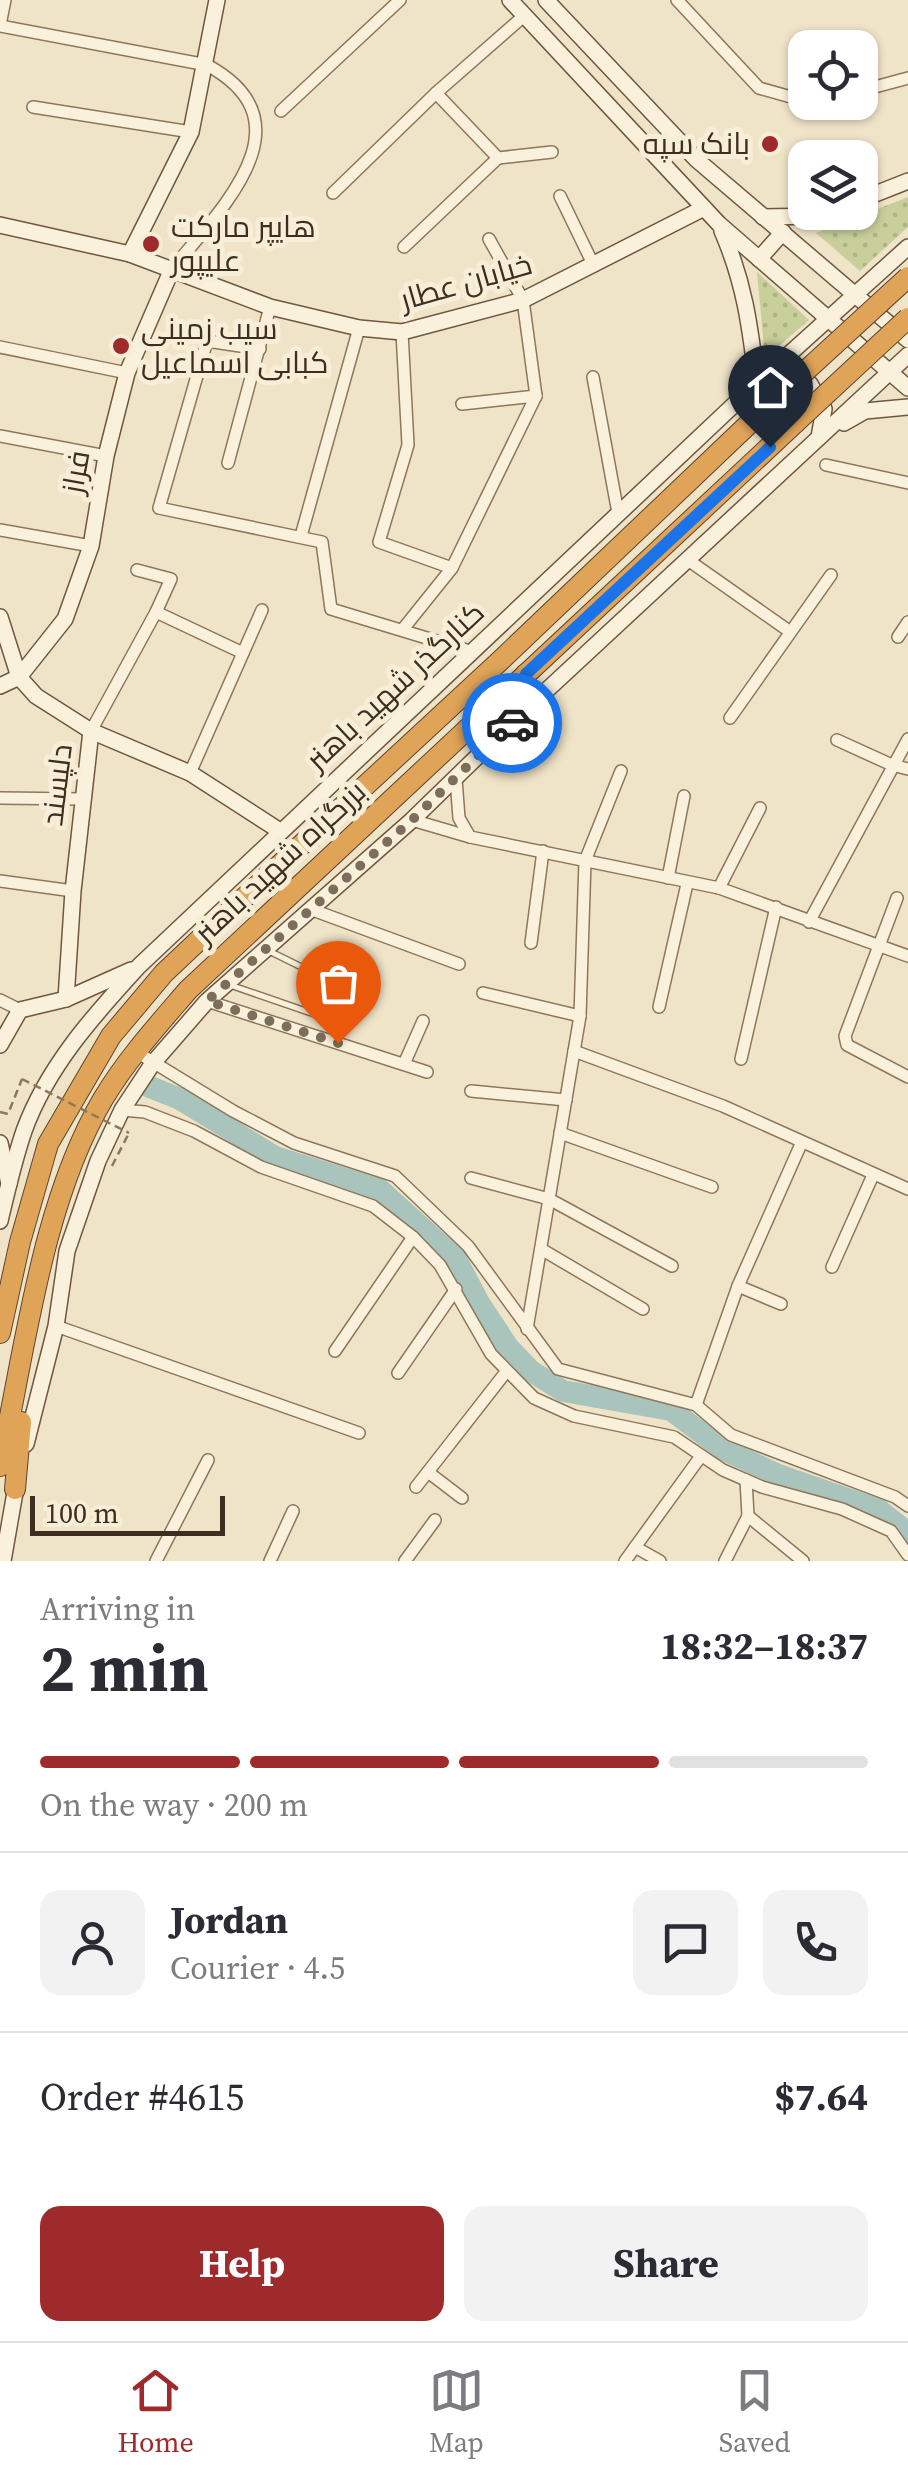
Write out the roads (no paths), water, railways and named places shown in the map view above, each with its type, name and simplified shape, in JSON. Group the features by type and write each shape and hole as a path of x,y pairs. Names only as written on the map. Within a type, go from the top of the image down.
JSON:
{"highway":[{"name":"بزرگراه شهید باهنر","path":"0,1333 43,1161 63,1116 110,1036 164,973 908,277"},
{"name":"بزرگراه شهید باهنر","path":"0,1466 46,1246 76,1154 102,1100 144,1057 188,990 908,318"},
{"path":"519,716 526,674"},
{"path":"14,1489 30,1323"}],"main road":[{"path":"130,254 191,132 217,0"},
{"path":"510,0 720,224 908,388"},
{"path":"546,0 663,128 908,340"},
{"path":"878,192 908,180"},
{"name":"خیابان عطار","path":"0,225 130,254 270,307 360,328 402,332 522,300 704,208"},
{"path":"762,216 788,216"},
{"path":"720,224 747,301 756,383 784,374 810,384 824,409 819,437"},
{"path":"759,259 782,232"},
{"name":"کنارگذر شهید باهنر","path":"0,1222 25,1128 52,1074 88,1022 145,960 756,383 908,246"},
{"name":"فراز","path":"19,677 64,618 90,546 126,373 172,269"},
{"path":"4,1561 14,1489 56,1326 67,1251 98,1161 144,1057 412,820 908,356"},
{"path":"819,437 865,411 908,407"},
{"path":"0,617 19,677 0,686"},
{"name":"دلپسند","path":"19,677 36,696 92,732 72,891 66,999"},
{"path":"92,732 190,773 276,834 255,890"},
{"path":"0,1045 20,1010 66,999 216,924"},
{"path":"0,1144 9,1186"}],"street":[{"path":"6,0 0,25 207,65 232,79 254,109 257,144 230,199 172,269"},
{"path":"281,111 400,0"},
{"path":"677,0 759,88 788,96"},
{"path":"333,193 436,93 525,15"},
{"path":"878,86 908,78"},
{"path":"436,93 498,158"},
{"path":"32,108 191,132"},
{"path":"404,247 498,158 552,152"},
{"path":"560,196 594,266"},
{"path":"403,629 452,568 536,396 522,300 488,239"},
{"path":"228,464 270,307"},
{"path":"301,536 360,328"},
{"path":"402,332 408,445 379,542 452,568"},
{"path":"260,349 207,341 159,508 322,542 330,610 473,652"},
{"path":"0,348 126,373"},
{"path":"593,377 618,513"},
{"path":"462,404 536,396"},
{"path":"0,436 106,456"},
{"path":"826,465 908,483"},
{"path":"0,530 90,546"},
{"path":"688,560 790,632"},
{"path":"92,732 171,579 137,570"},
{"path":"730,718 831,574"},
{"path":"190,773 262,610"},
{"path":"156,612 243,652"},
{"path":"898,638 908,622"},
{"path":"809,922 908,739"},
{"path":"836,740 908,769"},
{"path":"527,1329 580,1016 585,861 621,770"},
{"path":"456,779 459,818 470,837"},
{"path":"668,878 684,796"},
{"path":"0,798 82,799"},
{"path":"719,888 760,808"},
{"path":"412,820 470,837 719,888 908,956"},
{"path":"531,943 543,851"},
{"path":"0,881 72,891"},
{"path":"659,1007 687,884"},
{"path":"897,898 844,1036 847,1045 908,1078"},
{"path":"742,1059 776,907"},
{"path":"310,909 459,964"},
{"path":"483,992 580,1016"},
{"path":"0,1000 20,1010"},
{"path":"207,1001 427,1072"},
{"path":"404,1064 422,1020"},
{"path":"574,1051 724,1106 908,1189"},
{"path":"144,1057 294,1143 395,1176 468,1246 558,1369 696,1404 731,1435 895,1497 908,1506"},
{"path":"471,1091 566,1100"},
{"path":"122,1110 145,1112 194,1131 260,1168 373,1206 440,1266 491,1354 534,1398 574,1416 674,1437 746,1480 842,1509 891,1531 908,1555"},
{"path":"560,1133 712,1188"},
{"path":"696,1404 738,1286 801,1144"},
{"path":"832,1267 873,1174"},
{"path":"471,1178 549,1199 672,1266"},
{"path":"336,1351 412,1237"},
{"path":"541,1249 643,1308"},
{"path":"738,1286 781,1304"},
{"path":"398,1374 456,1289"},
{"path":"56,1326 358,1433"},
{"path":"416,1487 506,1372"},
{"path":"625,1561 700,1456"},
{"path":"156,1561 208,1460"},
{"path":"428,1472 462,1498"},
{"path":"725,1561 748,1516 746,1480"},
{"path":"270,1561 293,1511"},
{"path":"748,1516 803,1561"},
{"path":"405,1561 434,1520"},
{"path":"635,1547 660,1561"}],"lane":[{"path":"227,984 326,1018 336,984 266,949"}],"waterway":[{"path":"145,1085 180,1099 275,1157 380,1190 456,1259 508,1347 531,1371 563,1391 671,1410 723,1449 778,1475 879,1510 908,1533"}],"place":[{"name":"بانک سپه","path":"770,144"},
{"name":"هایپر مارکت علیپور","path":"151,244"},
{"name":"سیب زمینی کبابی اسماعیل","path":"121,346"}]}
